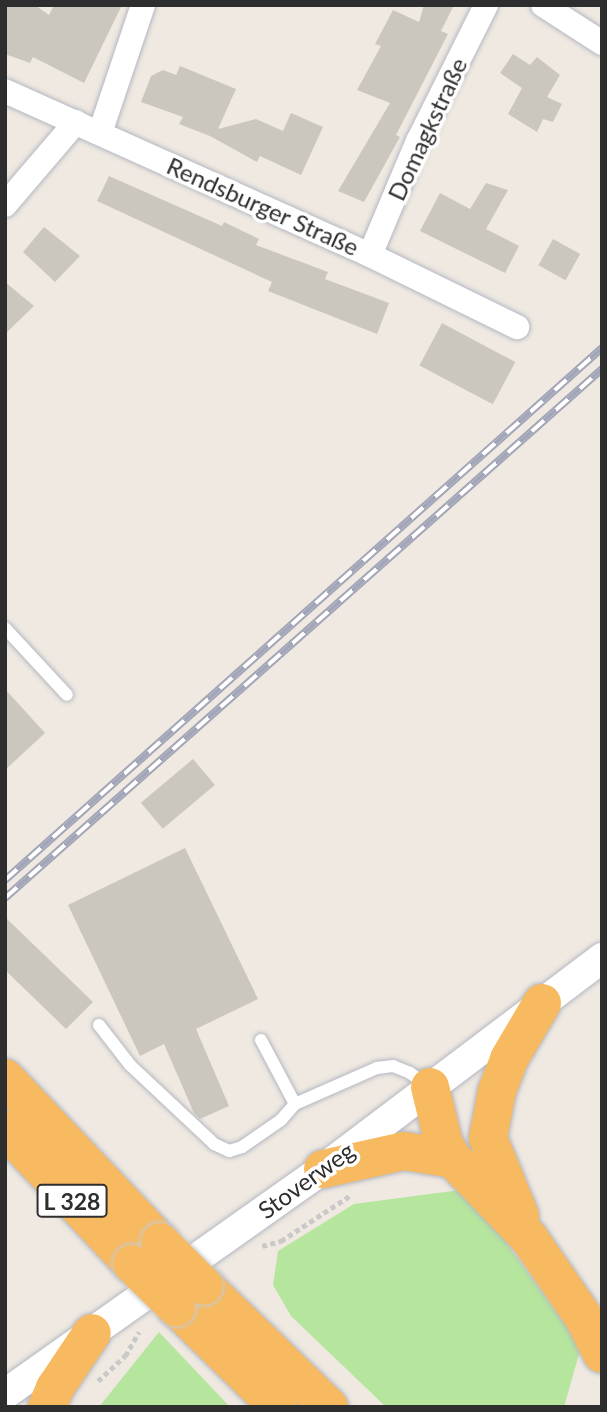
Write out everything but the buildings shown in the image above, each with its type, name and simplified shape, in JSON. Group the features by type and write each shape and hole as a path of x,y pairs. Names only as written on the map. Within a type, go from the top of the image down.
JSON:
{"highway":[{"path":"488,1138 497,1091 509,1059 542,1003"},
{"name":"L 328","path":"5,1078 146,1253"},
{"path":"430,1087 460,1102 488,1138 529,1238"},
{"path":"430,1087 443,1144 453,1159 529,1238 584,1318 602,1354"},
{"name":"L 328","path":"5,1129 146,1253 190,1297 277,1406"},
{"path":"323,1169 404,1151 453,1159"},
{"name":"L 328","path":"190,1297 283,1364 329,1407"},
{"path":"47,1407 55,1388 92,1332"},
{"path":"283,1364 343,1407"}],"street":[{"path":"100,133 143,5"},
{"name":"Domagkstraße","path":"370,255 418,141 486,5"},
{"path":"543,5 602,43"},
{"name":"Rendsburger Straße","path":"5,91 370,255 517,327"},
{"path":"5,205 76,122"},
{"name":"Stoverweg","path":"5,1394 323,1169 602,958"}],"lane":[{"path":"5,628 67,695"},
{"path":"99,1024 130,1065 214,1144 229,1151 242,1147 295,1104 385,1067 393,1066 410,1073 430,1087"},
{"path":"261,1040 295,1104"}],"green space":[{"path":"468,1189 581,1347 564,1407 386,1407 291,1316 273,1285 278,1251 354,1204"},
{"path":"159,1332 230,1407 99,1407"}],"railway":[{"path":"5,880 602,348"},
{"path":"5,898 602,369"}]}
